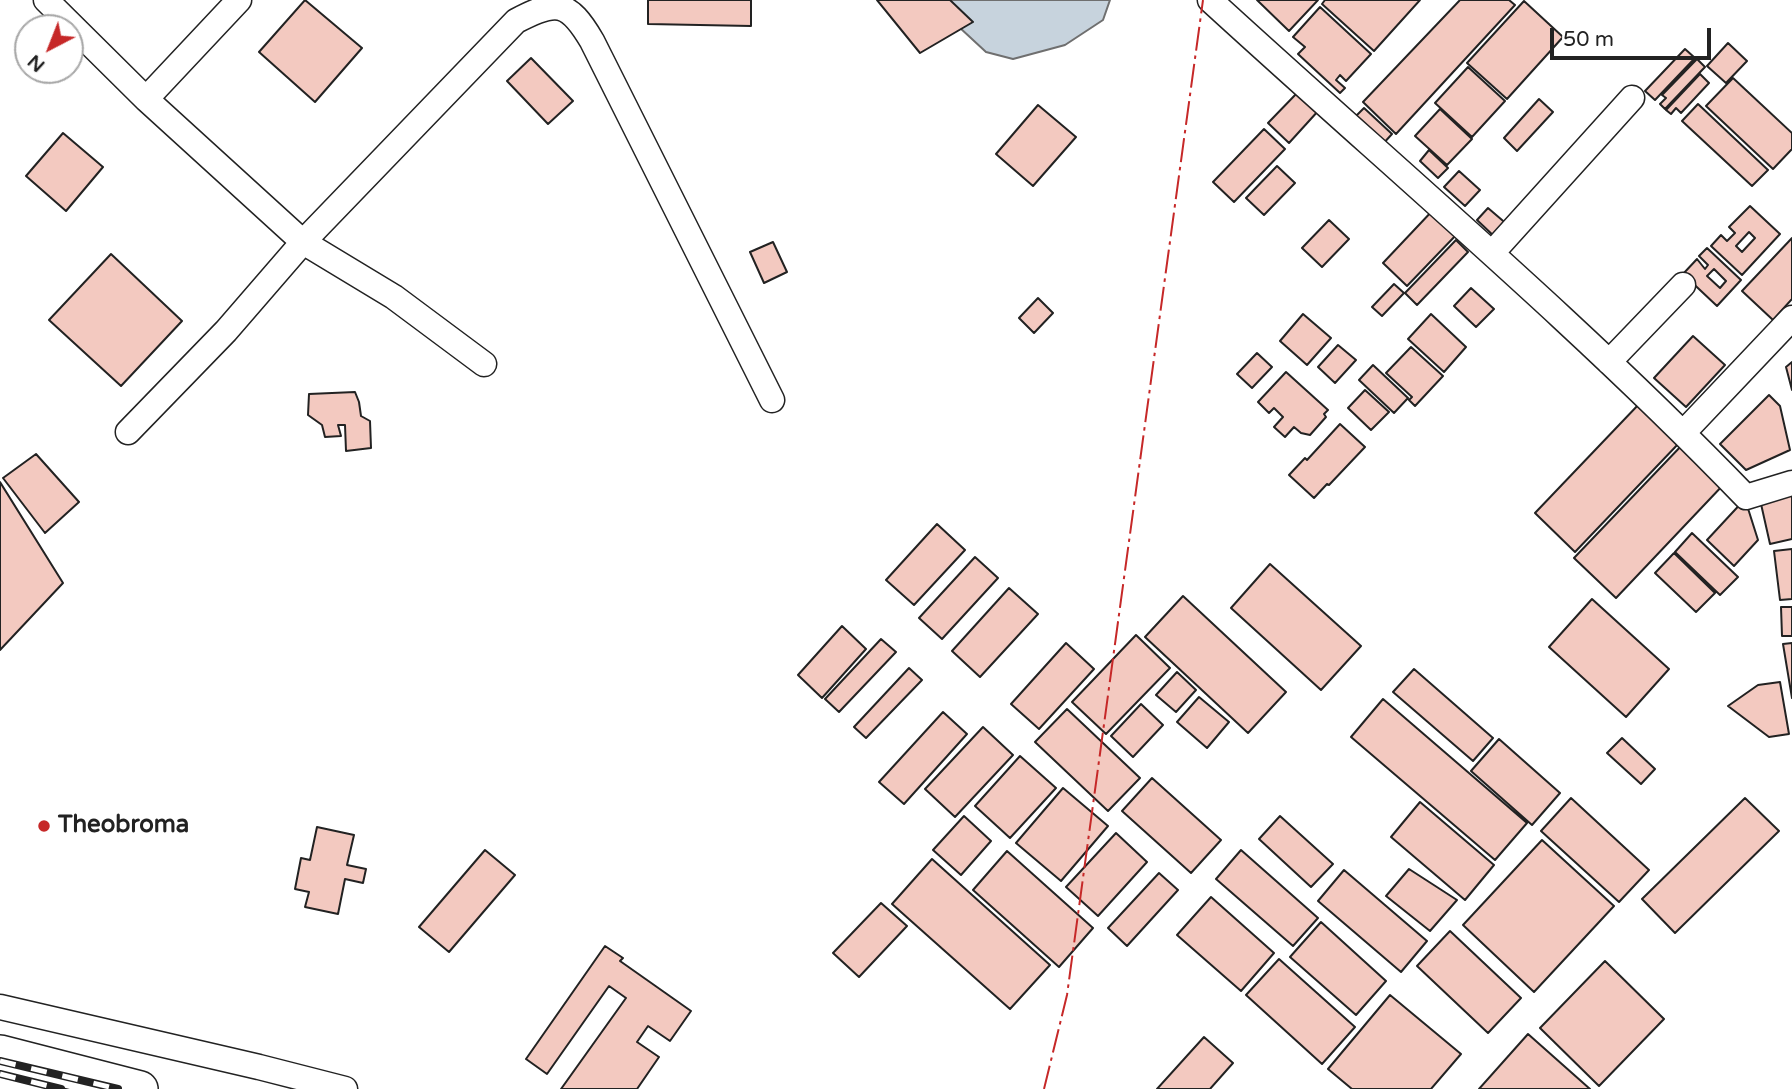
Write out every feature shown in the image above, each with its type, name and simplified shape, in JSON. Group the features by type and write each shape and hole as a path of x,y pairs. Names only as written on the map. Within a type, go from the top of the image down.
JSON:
{"highway":[{"path":"0,1053 140,1089"}],"street":[{"path":"46,0 146,99 303,242 394,297 484,364"},
{"path":"146,99 239,0"},
{"path":"1210,0 1492,253 1684,432 1746,496 1792,483"},
{"path":"128,432 226,331 303,242 516,21 537,6 555,3 569,9 580,19 772,400"},
{"path":"1492,253 1632,98"},
{"path":"1609,362 1683,285"},
{"path":"1684,432 1792,318"},
{"path":"0,1007 345,1089"}],"shaded area":[{"path":"938,0 1110,0 1103,20 1065,45 1013,59 986,52 959,27"}],"building":[{"path":"305,0 362,48 315,102 259,52"},
{"path":"648,0 751,0 751,26 648,24"},
{"path":"877,0 950,0 973,22 920,53"},
{"path":"1257,0 1318,0 1289,31"},
{"path":"1325,0 1420,0 1374,51 1322,4"},
{"path":"1460,0 1509,0 1515,5 1396,134 1363,102"},
{"path":"1524,1 1563,37 1507,99 1467,63"},
{"path":"1320,7 1371,54 1346,81 1340,75 1336,80 1345,88 1340,93 1298,54 1305,47 1293,37"},
{"path":"1728,43 1747,61 1726,83 1707,66"},
{"path":"1685,49 1695,58 1655,100 1645,91"},
{"path":"531,58 573,101 548,124 507,81"},
{"path":"1697,59 1705,67 1665,109 1660,104 1666,98 1662,95"},
{"path":"1468,67 1505,101 1472,137 1435,103"},
{"path":"1700,74 1709,83 1681,113 1676,108 1671,114 1666,110"},
{"path":"1733,78 1792,133 1792,149 1773,169 1706,106"},
{"path":"1298,92 1319,110 1289,143 1268,123"},
{"path":"1539,99 1553,112 1517,151 1504,138"},
{"path":"1698,104 1768,170 1752,186 1682,121"},
{"path":"1038,105 1076,137 1033,186 996,154"},
{"path":"1364,108 1392,134 1381,146 1353,119"},
{"path":"1440,109 1472,139 1447,165 1415,136"},
{"path":"1264,129 1285,149 1234,202 1213,182"},
{"path":"63,133 103,167 66,211 26,176"},
{"path":"1429,150 1448,168 1438,178 1420,161"},
{"path":"1277,166 1295,183 1264,215 1246,198"},
{"path":"1459,171 1480,190 1465,206 1444,187"},
{"path":"1750,206 1780,234 1742,275 1711,246 1721,235 1727,241 1735,233 1729,227","holes":["1749,232 1755,238 1742,252 1736,246"]},
{"path":"1488,208 1509,226 1497,239 1477,220"},
{"path":"1434,209 1458,233 1407,286 1383,263"},
{"path":"1329,220 1349,239 1322,267 1302,248"},
{"path":"1792,238 1792,299 1773,320 1742,291"},
{"path":"1456,240 1468,252 1417,305 1405,293"},
{"path":"773,242 787,272 764,283 750,252"},
{"path":"1707,248 1741,280 1717,306 1683,274 1697,259 1705,269 1708,265 1699,256","holes":["1714,269 1726,281 1720,288 1707,276"]},
{"path":"111,254 182,321 121,386 49,320"},
{"path":"1394,284 1404,293 1382,316 1372,307"},
{"path":"1471,288 1494,309 1476,327 1454,306"},
{"path":"1038,298 1053,313 1034,333 1019,318"},
{"path":"1303,314 1331,338 1307,365 1280,341"},
{"path":"1431,314 1466,347 1444,372 1408,339"},
{"path":"1693,336 1725,365 1686,407 1654,378"},
{"path":"1338,345 1356,360 1335,383 1318,367"},
{"path":"1411,347 1443,376 1415,406 1409,400 1412,397 1386,373"},
{"path":"1257,353 1272,367 1252,388 1237,374"},
{"path":"1792,362 1792,390 1786,367"},
{"path":"1373,365 1408,398 1394,413 1359,380"},
{"path":"1286,372 1328,410 1324,414 1326,417 1310,435 1301,433 1294,427 1285,437 1274,427 1283,417 1274,408 1269,413 1258,402"},
{"path":"1365,390 1389,412 1371,430 1348,408"},
{"path":"355,392 361,416 370,421 371,448 346,451 345,425 338,425 341,436 325,437 322,425 308,415 309,394"},
{"path":"1769,395 1780,406 1790,450 1746,470 1720,444"},
{"path":"1640,403 1680,442 1575,552 1535,513"},
{"path":"1340,424 1365,447 1314,498 1289,475 1305,458 1307,460"},
{"path":"1683,444 1725,483 1616,598 1574,558"},
{"path":"36,454 79,502 45,533 3,478"},
{"path":"0,482 63,583 0,650"},
{"path":"1792,488 1792,539 1770,544 1759,495"},
{"path":"1745,499 1758,540 1734,566 1707,540"},
{"path":"937,524 965,550 914,605 886,580"},
{"path":"1692,533 1738,577 1720,595 1675,552"},
{"path":"1792,549 1792,599 1780,600 1774,551"},
{"path":"1674,553 1715,593 1696,612 1655,573"},
{"path":"975,557 998,578 942,639 919,618"},
{"path":"1270,564 1361,646 1321,690 1231,608"},
{"path":"1009,588 1038,614 980,677 952,651"},
{"path":"1183,596 1286,692 1248,733 1145,637"},
{"path":"1592,599 1669,669 1626,717 1549,647"},
{"path":"1781,607 1792,607 1792,636 1782,636"},
{"path":"842,626 866,649 822,698 798,675"},
{"path":"1136,635 1170,668 1106,734 1072,702"},
{"path":"881,639 896,652 839,712 825,699"},
{"path":"1066,643 1094,669 1039,729 1011,704"},
{"path":"1792,643 1792,698 1783,644"},
{"path":"909,668 922,680 866,738 854,727"},
{"path":"1414,669 1493,738 1473,761 1393,692"},
{"path":"1177,672 1196,690 1176,712 1156,695"},
{"path":"1780,682 1789,734 1769,737 1728,706 1758,685"},
{"path":"1199,697 1229,722 1207,748 1177,722"},
{"path":"1383,699 1527,823 1495,860 1351,737"},
{"path":"1141,704 1163,725 1133,757 1111,736"},
{"path":"1067,709 1140,778 1108,811 1035,742"},
{"path":"943,712 967,734 904,804 879,782"},
{"path":"983,727 1013,755 955,817 925,789"},
{"path":"1622,738 1655,769 1641,784 1607,753"},
{"path":"1499,739 1560,793 1532,825 1471,771"},
{"path":"1020,756 1056,788 1010,838 975,806"},
{"path":"1152,778 1221,840 1191,873 1122,811"},
{"path":"1063,788 1108,826 1061,881 1016,843"},
{"path":"1571,798 1649,870 1619,902 1541,831"},
{"path":"1745,798 1779,831 1675,933 1642,899"},
{"path":"1420,802 1494,865 1465,900 1391,837"},
{"path":"964,816 991,841 961,875 933,850"},
{"path":"1280,816 1333,864 1311,887 1259,839"},
{"path":"317,827 354,835 347,865 366,869 363,883 345,879 338,914 305,907 309,892 295,889 301,858 310,860"},
{"path":"1116,833 1147,862 1098,916 1066,887"},
{"path":"1542,840 1614,906 1534,992 1463,925"},
{"path":"485,850 515,875 449,952 419,927"},
{"path":"1241,850 1318,918 1293,946 1216,879"},
{"path":"1007,851 1093,928 1059,967 973,890"},
{"path":"932,859 1050,965 1010,1009 892,904"},
{"path":"1409,869 1457,900 1430,931 1386,896"},
{"path":"1344,870 1427,941 1401,972 1318,901"},
{"path":"1159,873 1178,890 1127,946 1108,928"},
{"path":"1211,897 1274,953 1241,991 1177,935"},
{"path":"881,903 907,926 859,977 833,953"},
{"path":"1321,922 1386,981 1356,1015 1290,957"},
{"path":"1450,931 1521,998 1488,1033 1417,966"},
{"path":"605,946 623,958 620,961 691,1011 670,1041 648,1026 637,1042 659,1057 637,1089 561,1089 626,998 609,986 547,1074 526,1059"},
{"path":"1279,959 1355,1027 1322,1064 1246,995"},
{"path":"1605,961 1664,1019 1599,1086 1540,1028"},
{"path":"1390,995 1461,1054 1431,1089 1352,1089 1328,1069"},
{"path":"1528,1034 1590,1089 1479,1089"},
{"path":"1204,1037 1233,1063 1210,1089 1157,1089"}],"railway":[{"path":"0,1061 118,1089"},
{"path":"0,1074 61,1089"}],"power":[{"path":"1044,1089 1067,995 1203,0"}],"place":[{"name":"Theobroma","path":"44,826"}]}
